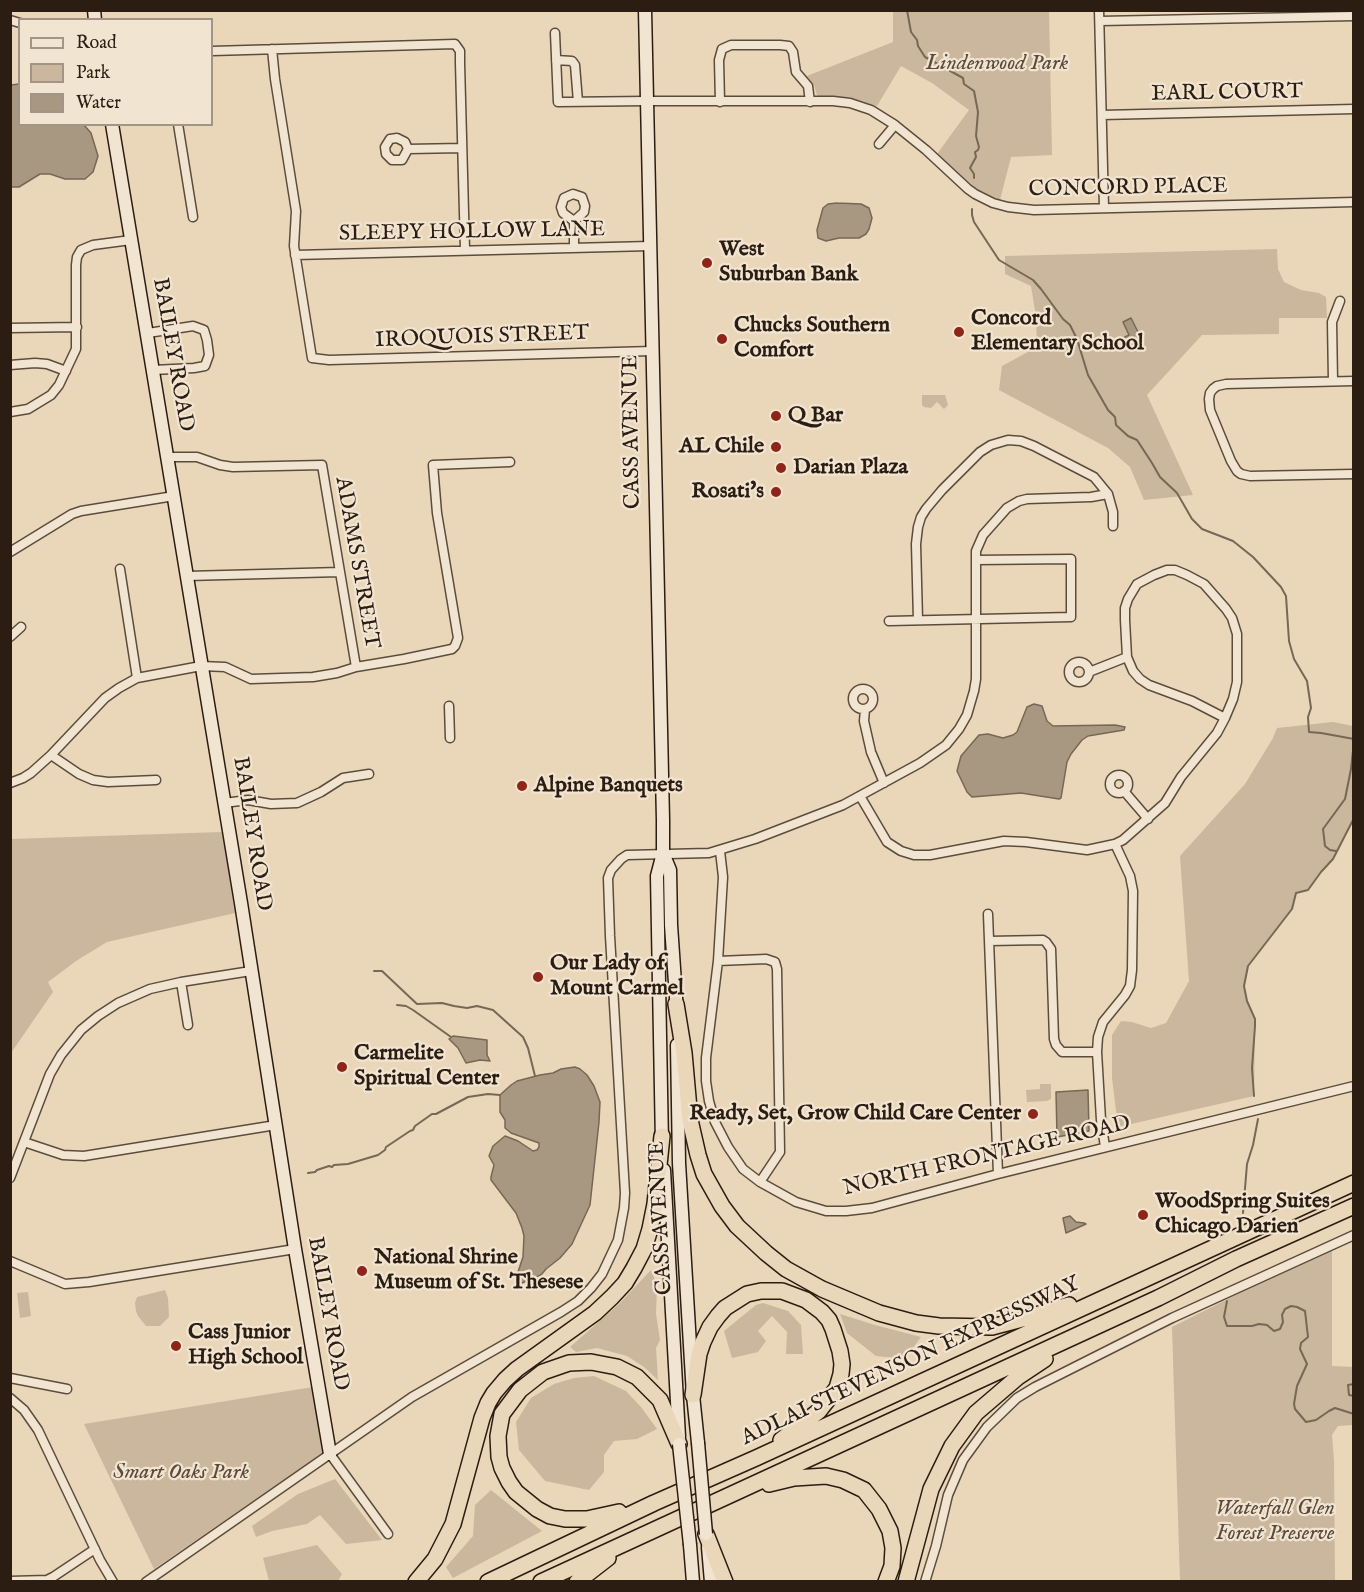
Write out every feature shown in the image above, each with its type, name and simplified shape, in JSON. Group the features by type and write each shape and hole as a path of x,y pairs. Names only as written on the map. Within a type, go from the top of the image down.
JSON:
{"highway":[{"path":"676,1004 684,1053 690,1120 704,1174 713,1192 737,1226 758,1246 786,1269 822,1289 879,1312 916,1323 992,1327 1066,1306 1176,1265"},
{"path":"416,1581 435,1559 453,1524 482,1418 494,1393 518,1369 604,1305 625,1283 634,1268 644,1249 650,1229 662,1137"},
{"name":"ADLAI STEVENSON EXPRESSWAY","path":"488,1581 1353,1183"},
{"name":"ADLAI STEVENSON EXPRESSWAY","path":"541,1581 1353,1206"},
{"path":"693,1395 699,1354 710,1327 718,1316 739,1299 747,1294 761,1291 782,1291 806,1300 822,1312 829,1320 840,1351 842,1364 837,1388 819,1412 756,1458"},
{"path":"906,1581 931,1489 952,1446 976,1413 1039,1362 1158,1298"},
{"path":"654,1503 587,1519 565,1519 550,1516 537,1509 516,1492 502,1468 498,1436 502,1414 520,1390 543,1372 580,1362 606,1364 637,1377 660,1400 679,1444"},
{"path":"734,1492 794,1478 826,1476 843,1480 864,1490 879,1509 890,1531 893,1548 892,1566 886,1581"},
{"path":"706,1534 725,1581"},
{"path":"577,1581 628,1542"}],"main road":[{"name":"CASS AVENUE","path":"645,10 663,853 657,876 662,1137 679,1444 693,1581"},
{"name":"BAILEY ROAD","path":"112,126 330,1454"},
{"name":"CASS AVENUE","path":"663,853 670,870 676,1004 679,1162 693,1395 711,1581"}],"street":[{"path":"1100,10 1104,208"},
{"path":"1100,21 1353,16"},
{"path":"555,33 556,60 558,102 578,102 575,65 572,61 556,60"},
{"path":"213,51 455,44 460,51 465,250"},
{"path":"720,102 719,54 722,49 731,45 780,45 789,46 793,52 796,72 808,86 810,102"},
{"path":"272,49 296,212 295,255"},
{"name":"CONCORD PLACE","path":"578,102 839,101 860,105 895,125 968,189 993,203 1025,210 1353,202"},
{"name":"EARL COURT","path":"1102,115 1353,109"},
{"path":"879,144 895,125"},
{"path":"178,126 193,217"},
{"path":"408,149 462,148"},
{"path":"574,221 574,248"},
{"path":"10,412 28,409 51,395 59,385 76,349 77,257 81,250 86,247 131,240"},
{"name":"SLEEPY HOLLOW LANE","path":"295,255 650,246"},
{"name":"IROQUOIS STREET","path":"295,255 312,358 329,360 652,351"},
{"path":"1334,381 1332,322 1340,301"},
{"path":"148,333 193,326 204,330 207,340 209,355 205,366 153,369"},
{"path":"10,328 77,327"},
{"path":"10,365 47,364 66,371"},
{"path":"1353,381 1226,384 1213,389 1209,399 1210,410 1231,461 1241,474 1250,476 1353,474"},
{"path":"918,620 916,544 921,517 942,490 980,452 991,445 1004,440 1015,440 1034,446 1094,477 1108,494 1113,512 1113,526"},
{"name":"ADAMS STREET","path":"168,457 197,457 233,467 321,465 356,667"},
{"path":"10,783 31,773 105,698 137,678 201,666 225,667 256,679 313,676 452,649 458,638 437,513 433,465 510,462"},
{"path":"146,1581 412,1397 561,1312 578,1301 591,1288 602,1274 618,1240 625,1193 608,878 614,865 627,855 709,853 755,839 831,811 920,763 946,745 963,723 970,707 976,679 976,551 983,535 1014,503 1027,499 1091,497 1108,494"},
{"path":"10,552 72,514 174,496"},
{"path":"889,621 976,615 1071,618 1071,559 976,560"},
{"path":"120,569 137,678"},
{"path":"860,796 887,842 901,851 914,855 930,855 1004,842 1026,842 1079,850 1115,844 1165,804 1192,762 1217,733 1225,718 1233,699 1236,682 1237,634 1232,618 1204,584 1175,570 1167,570 1137,584 1128,598 1125,608 1127,657 1133,671 1149,685 1192,701 1225,718"},
{"path":"187,576 340,572"},
{"path":"10,637 21,627"},
{"path":"1089,672 1127,657"},
{"path":"449,706 450,738"},
{"path":"865,709 864,721 871,752 884,783"},
{"path":"51,755 79,774 93,780 108,782 156,780"},
{"path":"224,803 248,800 271,804 297,803 343,778 369,774"},
{"path":"1124,791 1148,819"},
{"path":"1105,1147 1101,1120 1098,1037 1103,1022 1125,995 1132,977 1133,891 1130,876 1115,844"},
{"name":"NORTH FRONTAGE ROAD","path":"720,850 723,877 718,961 706,1058 709,1101 715,1122 743,1169 760,1182 796,1202 826,1210 846,1211 872,1208 998,1174 1353,1086"},
{"path":"988,914 998,1174"},
{"path":"989,941 1043,940 1046,942 1052,949 1056,1045 1062,1052 1097,1052"},
{"path":"718,961 766,958 775,962 777,969 780,1152 760,1182"},
{"path":"10,1178 50,1074 61,1055 81,1030 127,998 150,989 251,971"},
{"path":"181,982 188,1025"},
{"path":"24,1142 54,1153 84,1156 276,1125"},
{"path":"925,1581 948,1495 963,1460 987,1427 1017,1398 1154,1326 1353,1235"},
{"path":"10,1261 65,1284 295,1249"},
{"path":"10,1378 67,1389"},
{"path":"10,1398 24,1410 38,1430 95,1549 113,1581"},
{"name":"BAILEY ROAD","path":"330,1454 388,1534"},
{"path":"10,1581 47,1580 95,1549"}],"green space":[{"name":"Lindenwood Park","path":"893,11 1049,11 1052,155 1011,157 1000,200 975,188 937,154 969,110 932,83 901,66 877,106 848,97 820,97 817,95 814,85 807,76 893,42"},
{"path":"1277,249 1278,269 1284,282 1301,290 1319,293 1326,297 1327,318 1279,318 1279,334 1202,335 1147,395 1193,495 1144,500 1130,467 1108,448 999,390 1002,366 1037,347 1036,317 1031,286 1005,274 1005,256"},
{"path":"922,395 945,395 948,405 944,409 937,402 931,408 924,407"},
{"path":"1333,722 1353,726 1353,818 1333,859 1308,890 1296,893 1292,909 1248,966 1244,986 1247,1001 1255,1019 1254,1096 1118,1127 1112,1078 1112,1035 1121,1021 1151,1028 1166,1023 1189,981 1180,856 1245,784 1277,728"},
{"path":"222,832 235,913 107,942 76,961 48,982 53,992 11,1053 11,839"},
{"path":"1040,1084 1051,1084 1051,1099 1027,1102 1026,1090 1040,1089"},
{"name":"Waterfall Glen Forest Preserve","path":"1332,1251 1332,1366 1354,1367 1353,1425 1338,1426 1332,1435 1335,1581 1180,1581 1172,1327"},
{"path":"651,1270 657,1285 656,1314 660,1340 656,1348 658,1380 627,1356 597,1348 576,1352 570,1347 619,1304"},
{"path":"165,1290 169,1317 160,1326 146,1326 136,1311 137,1297"},
{"path":"28,1292 31,1316 20,1318 17,1293"},
{"path":"763,1303 788,1311 801,1325 803,1354 786,1354 787,1332 772,1316 758,1331 766,1341 758,1352 732,1358 724,1331 756,1305"},
{"path":"840,1314 921,1337 905,1359 876,1356 847,1333"},
{"path":"594,1376 626,1391 657,1429 637,1439 614,1441 604,1455 604,1472 589,1490 545,1481 519,1450 516,1422 531,1398 554,1384 574,1378"},
{"name":"Smart Oaks Park","path":"313,1387 324,1452 154,1569 84,1424"},
{"path":"335,1479 382,1540 346,1544 320,1515 307,1524 272,1531 256,1537 252,1526 298,1494"},
{"path":"491,1490 542,1531 453,1578 446,1567 473,1536 475,1505"},
{"path":"317,1545 342,1574 338,1581 269,1581 263,1558"}],"water":[{"path":"18,84 18,126 85,126 91,133 98,156 93,172 85,179 65,179 50,174 40,174 19,187 11,187 11,85"},
{"path":"828,204 861,204 869,208 872,218 866,234 859,238 839,238 826,241 818,238 817,230 823,208"},
{"path":"1131,318 1142,340 1125,348 1121,339 1129,335 1123,322"},
{"path":"1034,704 1042,706 1047,721 1053,726 1115,725 1125,727 1124,730 1088,736 1082,740 1067,762 1059,799 1021,793 972,797 967,792 957,771 961,756 979,735 988,734 1003,738 1013,735 1017,732 1027,707"},
{"path":"453,1036 487,1040 487,1055 490,1061 480,1060 466,1063 458,1048 449,1039"},
{"path":"575,1067 587,1075 600,1102 590,1205 572,1244 560,1258 541,1275 522,1283 516,1278 523,1257 522,1228 516,1213 491,1180 494,1165 489,1156 493,1146 505,1136 533,1151 537,1150 539,1143 511,1133 505,1128 505,1120 500,1112 500,1095 517,1081"},
{"path":"1088,1090 1089,1131 1057,1137 1056,1092"},
{"path":"1070,1216 1076,1222 1086,1224 1066,1233 1063,1218"}],"waterway":[{"path":"907,10 911,32 925,57 963,78 964,84 974,91 978,112 976,136 979,147 970,168 974,178"},
{"path":"972,209 974,222 999,260 1033,280 1070,325 1077,339 1088,375 1108,410 1115,417 1116,425 1128,436 1137,440 1160,477 1177,493 1192,519 1202,529 1233,541 1253,557 1281,587 1286,596 1289,641 1294,659 1307,681 1311,708 1308,717 1309,732 1354,739"},
{"path":"1336,851 1325,846 1323,829 1345,799 1354,741"},
{"path":"1254,1096 1252,1068 1255,1019 1247,1001 1244,986 1248,966 1292,909 1296,893 1308,890 1333,859 1354,818"},
{"path":"374,971 382,971 417,1004 442,1003 493,1010 523,1037 535,1076"},
{"path":"397,1005 413,1010 451,1037"},
{"path":"308,1173 378,1155 432,1114 468,1097 500,1095"},
{"path":"1243,1213 1247,1164 1258,1119"},
{"path":"1227,1301 1224,1317 1227,1326 1259,1324 1267,1325 1274,1331 1280,1329 1285,1309 1291,1306 1305,1311 1308,1337 1301,1343 1300,1349 1307,1364 1297,1386 1295,1409 1306,1422 1316,1420 1335,1408 1354,1414"},
{"path":"1354,1384 1348,1385 1349,1395 1354,1396"}],"place":[{"name":"West Suburban Bank","path":"707,263"},
{"name":"Concord Elementary School","path":"959,332"},
{"name":"Chucks Southern Comfort","path":"722,339"},
{"name":"Q Bar","path":"776,416"},
{"name":"AL Chile","path":"776,447"},
{"name":"Darian Plaza","path":"781,468"},
{"name":"Rosati's","path":"776,492"},
{"name":"Alpine Banquets","path":"522,786"},
{"name":"Our Lady of Mount Carmel","path":"538,977"},
{"name":"Carmelite Spiritual Center","path":"342,1067"},
{"name":"Ready, Set, Grow Child Care Center","path":"1033,1114"},
{"name":"WoodSpring Suites Chicago Darien","path":"1143,1215"},
{"name":"National Shrine Museum of St. Thesese","path":"362,1271"},
{"name":"Cass Junior High School","path":"176,1346"}]}
